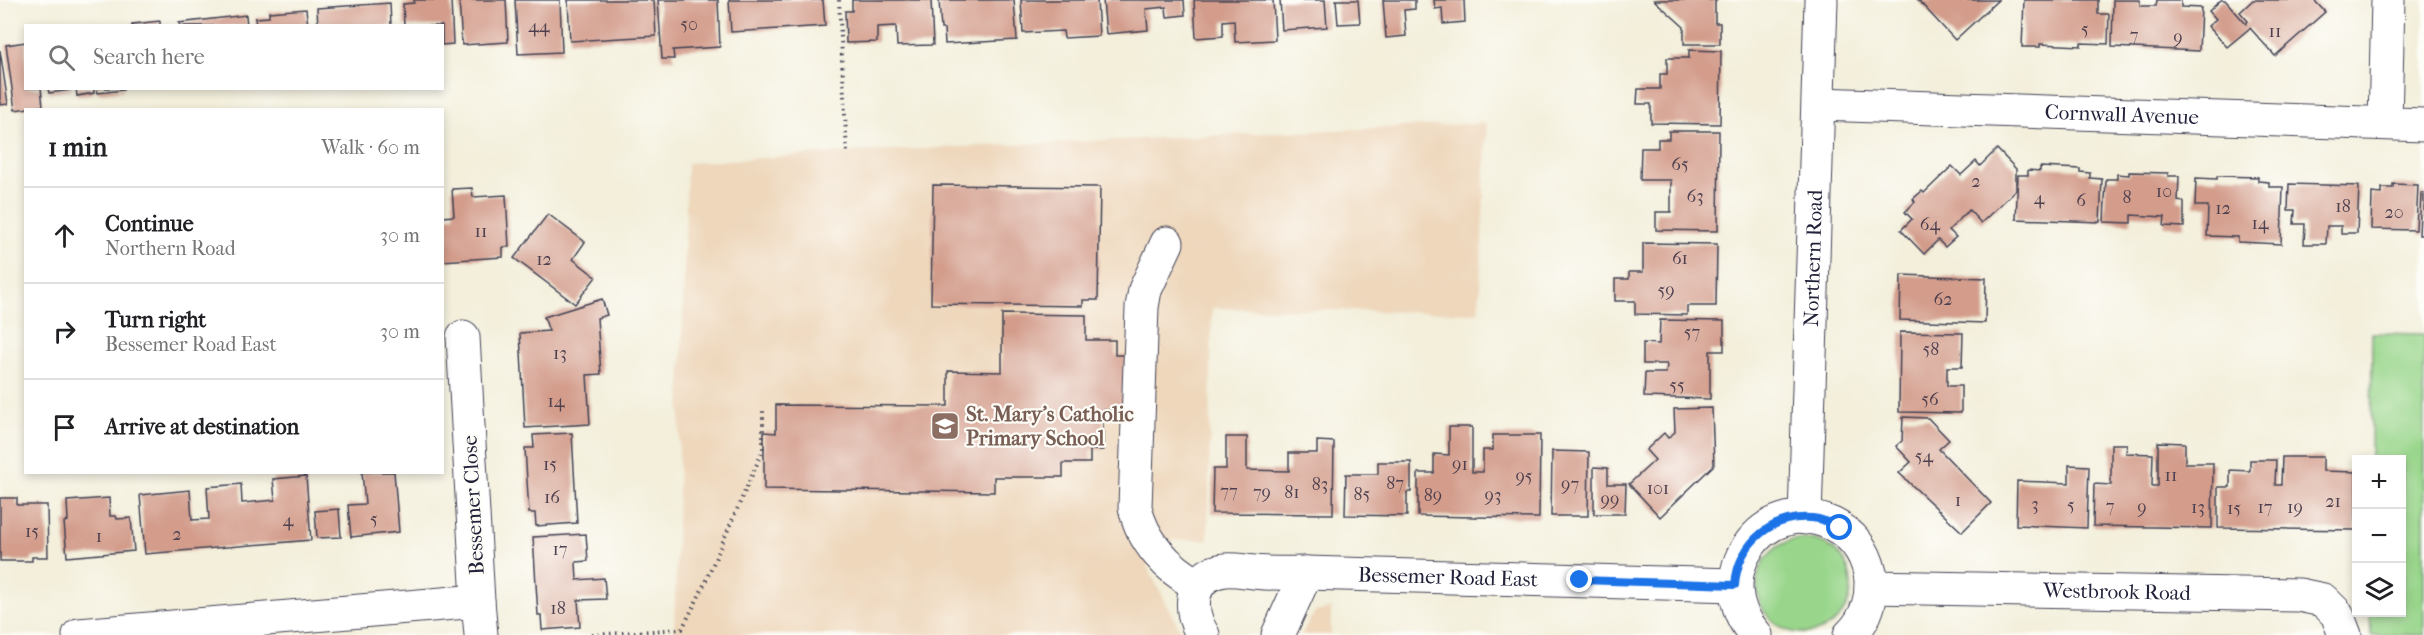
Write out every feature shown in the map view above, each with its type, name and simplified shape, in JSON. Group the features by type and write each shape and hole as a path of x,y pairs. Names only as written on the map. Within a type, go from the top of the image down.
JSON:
{"street":[{"name":"Northern Road","path":"1805,518 1821,0"},
{"path":"2385,123 2388,0"},
{"name":"Cornwall Avenue","path":"1819,104 2424,125"},
{"path":"1167,243 1145,290 1142,307 1135,481 1138,521 1158,554 1185,578 1198,585 1192,601 1194,619 1203,635"},
{"name":"Bessemer Close","path":"463,337 481,635"},
{"path":"1756,635 1744,619 1737,602 1735,585 1739,562 1748,545 1762,531 1779,522 1805,518 1821,519 1840,528 1857,542 1867,561 1871,587 1869,603 1863,620 1850,635"},
{"name":"Bessemer Road East","path":"1198,585 1208,576 1223,570 1735,585"},
{"path":"1278,635 1306,573"},
{"name":"Westbrook Road","path":"1871,587 2299,595 2323,600 2337,614 2345,633"},
{"name":"Bessemer Close","path":"79,635 478,601"}],"path":[{"path":"838,0 847,153"},
{"path":"592,635 682,629 700,594 763,450 763,409"}],"shaded area":[{"name":"St. Mary's Catholic Primary School","path":"1487,123 1479,313 1212,308 1208,540 1173,540 1147,566 1183,635 674,635 687,163 851,152"},
{"path":"1331,608 1331,635 1301,635 1315,612"}],"green space":[{"path":"2372,333 2424,334 2424,635 2371,635 2370,617 2406,617 2406,455 2371,455"},
{"path":"1804,539 1822,543 1837,553 1847,568 1851,586 1847,604 1837,619 1822,629 1804,633 1786,629 1771,619 1761,604 1757,586 1761,568 1771,553 1786,543"}],"building":[{"path":"414,0 451,0 453,44 444,45 444,24 404,24 403,4 414,3"},
{"path":"459,0 506,0 508,42 462,45"},
{"path":"515,0 560,0 562,52 518,54"},
{"path":"568,0 654,0 656,36 570,41"},
{"path":"658,0 718,0 720,47 673,50 674,59 662,59"},
{"path":"729,0 823,0 825,26 731,32"},
{"path":"852,0 931,0 933,45 897,46 896,26 877,27 877,42 846,43 845,11 852,11"},
{"path":"939,0 1014,0 1017,40 945,44 944,29 941,29"},
{"path":"1021,0 1097,0 1099,36 1064,38 1063,31 1023,33"},
{"path":"1103,0 1184,0 1185,15 1167,17 1166,7 1146,9 1148,30 1106,34"},
{"path":"1194,0 1273,0 1275,40 1235,42 1234,20 1223,21 1223,36 1196,38"},
{"path":"1280,0 1325,0 1327,27 1282,30"},
{"path":"1336,0 1358,0 1360,23 1338,24"},
{"path":"1383,0 1415,0 1415,9 1404,10 1406,36 1386,38"},
{"path":"1434,0 1464,0 1465,22 1443,24 1442,8 1435,9"},
{"path":"1654,0 1717,0 1715,2 1715,23 1720,23 1720,44 1684,44 1684,27"},
{"path":"1918,0 1998,0 1955,40"},
{"path":"2024,0 2098,0 2098,14 2109,14 2108,44 2081,43 2081,46 2040,44 2040,47 2022,47"},
{"path":"2113,0 2140,0 2140,6 2156,6 2157,0 2181,0 2181,7 2201,8 2199,51 2112,47"},
{"path":"2221,0 2225,0 2246,24 2248,21 2240,12 2253,0 2314,0 2325,12 2275,56 2250,28 2227,47 2208,26 2216,19 2209,11"},
{"path":"390,3 391,24 318,24 317,8"},
{"path":"306,9 308,24 256,24 255,18 269,17 269,12"},
{"path":"246,15 247,24 179,24"},
{"path":"160,21 160,24 132,24"},
{"path":"24,42 24,90 41,90 43,106 15,110 6,45"},
{"path":"0,50 8,104 0,105"},
{"path":"1689,50 1721,51 1720,124 1651,123 1651,104 1637,104 1638,89 1660,89 1660,74 1667,74 1667,58 1689,58"},
{"path":"48,90 71,90 49,93"},
{"path":"76,90 94,90 94,93 77,96"},
{"path":"97,90 123,90 98,93"},
{"path":"1669,131 1719,131 1718,231 1656,230 1656,212 1671,212 1671,180 1640,180 1641,148 1658,148 1658,139 1669,139"},
{"path":"1997,149 2016,169 2016,190 1981,223 1969,210 1949,230 1956,237 1945,247 1938,240 1924,254 1901,230 1912,219 1905,212 1915,202 1913,199 1922,191 1924,193 1952,166 1961,175 1976,161 1980,166"},
{"path":"2040,167 2080,169 2080,172 2090,173 2090,178 2102,179 2100,222 2016,219 2018,175 2028,175 2028,170 2040,171"},
{"path":"2129,172 2168,173 2168,176 2179,176 2178,201 2184,202 2184,227 2164,226 2165,217 2131,215 2131,223 2104,222 2106,179 2117,179 2117,174 2129,175"},
{"path":"2217,176 2258,177 2258,181 2269,182 2269,187 2283,187 2281,244 2238,242 2238,237 2207,236 2208,206 2195,206 2196,178 2217,179"},
{"path":"2289,184 2359,186 2357,233 2341,233 2341,226 2327,226 2326,244 2304,244 2305,224 2294,224 2295,210 2288,210"},
{"path":"2393,184 2418,185 2416,230 2371,229 2372,193 2382,194 2382,188 2393,188"},
{"path":"933,185 1100,187 1098,300 1083,300 1083,306 931,304"},
{"path":"472,188 473,197 506,195 509,247 503,247 503,257 444,261 444,217 454,216 452,189"},
{"path":"2421,193 2424,193 2424,235 2419,235"},
{"path":"548,214 585,242 573,259 596,277 575,304 514,258"},
{"path":"1643,243 1717,244 1716,306 1687,306 1687,315 1635,314 1635,301 1615,301 1615,279 1629,279 1629,272 1643,272"},
{"path":"1901,275 1986,278 1985,323 1900,320"},
{"path":"602,299 607,315 597,318 601,374 587,375 590,424 525,428 520,333 549,331 544,317"},
{"path":"1002,314 1086,315 1086,340 1115,340 1115,355 1128,355 1128,410 1103,410 1103,450 1090,450 1090,463 1063,463 1063,477 994,477 994,492 764,489 764,432 776,433 776,405 948,406 948,371 1002,372"},
{"path":"1660,320 1724,321 1724,351 1710,351 1710,399 1644,397 1645,373 1666,373 1667,364 1643,364 1643,343 1659,344"},
{"path":"1900,332 1963,333 1962,367 1947,367 1947,386 1961,386 1961,413 1899,412"},
{"path":"1712,408 1714,465 1660,517 1629,484 1655,460 1646,450 1664,433 1668,438 1675,432 1674,409"},
{"path":"1903,417 1928,418 1949,440 1939,449 1991,503 1962,532 1899,473 1911,462 1896,446 1902,441"},
{"path":"1449,427 1472,427 1472,472 1483,472 1483,450 1493,450 1493,435 1540,435 1539,518 1418,516 1418,473 1434,473 1434,454 1449,455"},
{"path":"572,433 577,523 536,526 535,513 529,513 525,448 534,448 533,435"},
{"path":"1226,437 1247,437 1247,470 1289,471 1289,453 1317,453 1317,441 1334,442 1333,514 1212,513 1213,469 1226,469"},
{"path":"2158,442 2185,443 2185,463 2213,463 2212,528 2093,526 2094,484 2111,485 2111,444 2127,444 2126,453 2153,454 2152,486 2158,486"},
{"path":"1552,451 1589,452 1588,516 1551,516"},
{"path":"2282,457 2323,457 2323,471 2352,472 2352,530 2218,528 2218,487 2230,487 2230,470 2250,471 2250,460 2276,460 2275,485 2281,485"},
{"path":"1378,462 1411,462 1411,492 1407,492 1407,516 1345,515 1346,474 1378,474"},
{"path":"2069,465 2089,466 2087,528 2016,525 2017,481 2069,483"},
{"path":"1594,467 1608,468 1608,484 1626,484 1625,514 1594,514"},
{"path":"362,474 394,474 399,532 351,537 348,505 365,504"},
{"path":"306,476 311,540 145,554 140,495 190,490 192,520 209,519 207,487 241,484 242,503 275,500 273,479"},
{"path":"0,498 17,498 17,505 47,505 48,557 32,557 32,561 0,561"},
{"path":"109,498 110,516 116,516 117,519 131,518 134,551 67,557 64,522 68,521 67,501"},
{"path":"339,509 341,537 317,538 315,511"},
{"path":"586,534 588,561 576,562 577,580 604,578 606,599 578,600 580,627 542,630 541,615 538,615 533,537"}],"place":[{"name":"St. Mary's Catholic Primary School","path":"945,426"}],"route":[{"path":"1580,580 1735,585 1739,562 1748,545 1762,531 1779,522 1799,518 1821,519 1840,528"}]}
